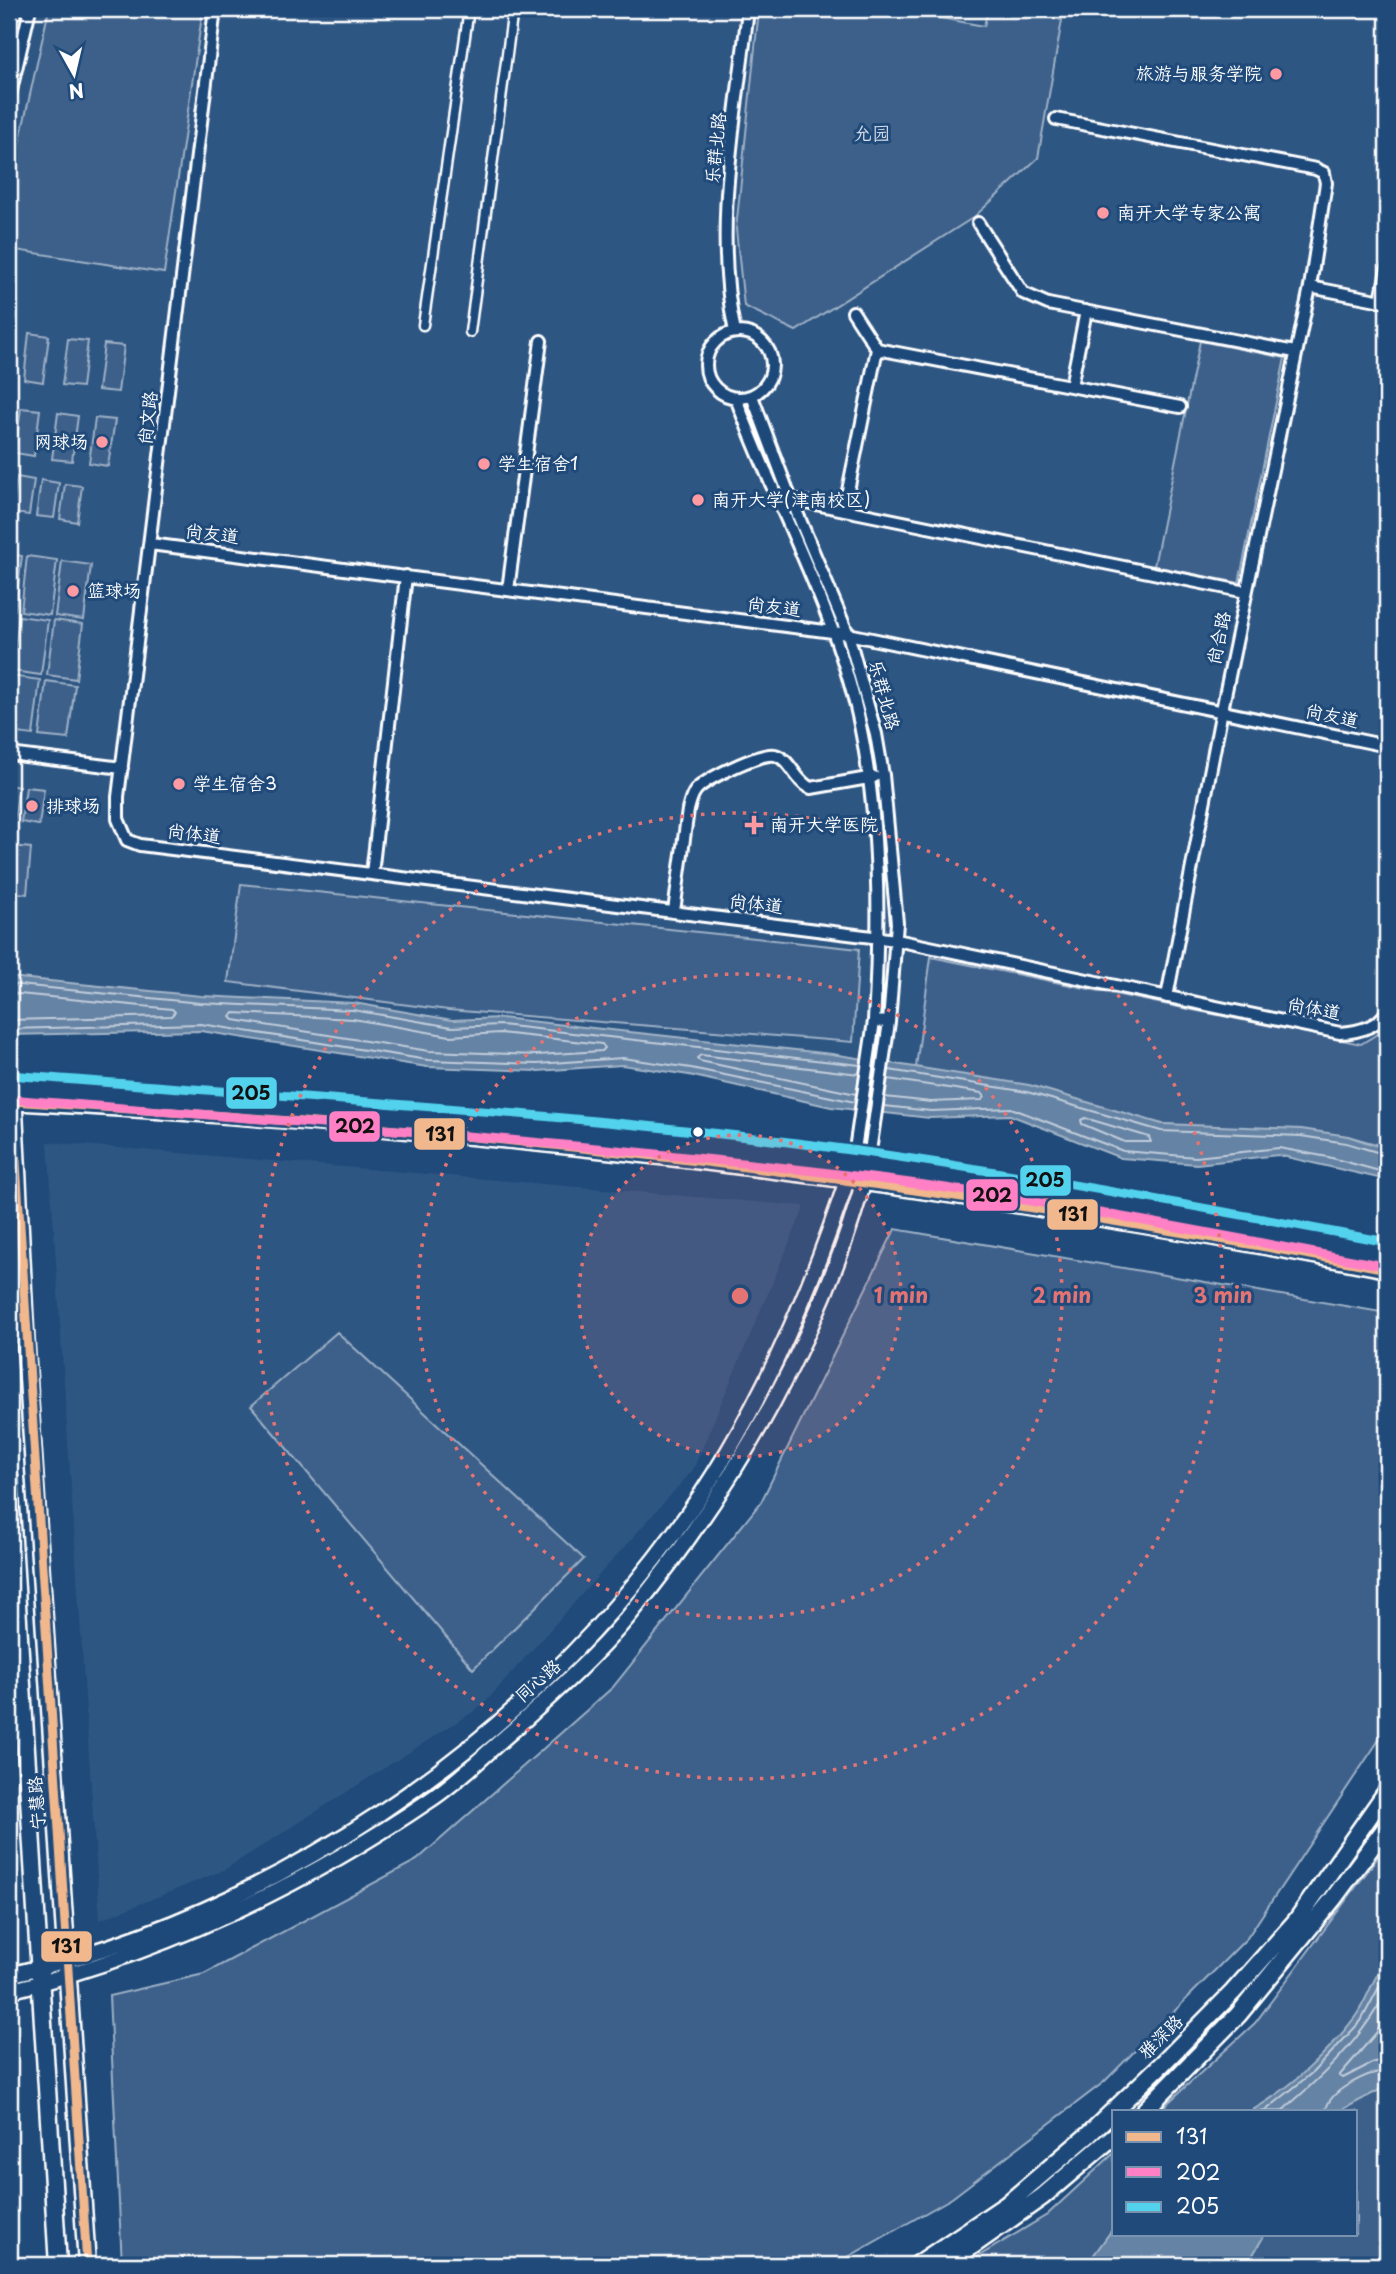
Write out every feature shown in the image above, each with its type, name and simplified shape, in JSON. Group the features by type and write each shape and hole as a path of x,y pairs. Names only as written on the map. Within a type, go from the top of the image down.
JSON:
{"main road":[{"path":"11,1094 522,1127 861,1164 1135,1207 1387,1254"},
{"path":"11,1094 575,1146 864,1181 1387,1269"},
{"name":"宁慧路","path":"11,1094 87,2265"},
{"name":"宁慧路","path":"9,1475 58,2265"},
{"name":"雅深路","path":"1114,2110 1205,2021 1296,1921 1387,1791"},
{"path":"1145,2110 1238,2015 1333,1899 1387,1826"},
{"name":"雅深路","path":"917,2265 1006,2205 1112,2112"},
{"path":"945,2265 1042,2197 1112,2138"}],"street":[{"path":"9,99 30,9"},
{"name":"尚文路","path":"121,832 118,797 215,9"},
{"path":"423,326 469,9"},
{"path":"470,332 513,9"},
{"name":"乐群北路","path":"735,332 728,293 726,216 748,9"},
{"name":"尚合路","path":"1056,119 1324,173 1326,183 1310,288 1222,710 1167,997"},
{"path":"978,223 1023,293 1048,304 1295,352"},
{"path":"1310,288 1384,302 1387,269"},
{"path":"1071,386 1086,311"},
{"path":"844,510 877,349 853,312"},
{"path":"745,332 761,340 771,356 771,375 760,391 752,396 736,398 718,391 711,383 705,363 712,346 726,334 745,332"},
{"path":"508,590 541,341"},
{"path":"877,349 1180,407"},
{"name":"乐群北路","path":"752,396 791,499 848,634 876,734 883,775 892,854 895,940 885,1053 875,1118 861,1164"},
{"name":"乐群北路","path":"736,398 832,632 859,720 878,881 879,937 874,1021 860,1117 861,1164"},
{"path":"774,496 1246,592"},
{"name":"尚友道","path":"150,544 848,634 1387,746"},
{"path":"372,874 406,576"},
{"path":"9,754 122,768"},
{"path":"674,911 688,810 692,797 703,783 756,758 775,755 785,760 801,784 810,788 883,775"},
{"name":"尚体道","path":"121,832 127,841 140,845 879,937 1340,1033 1357,1032 1385,1015"},
{"path":"874,1021 889,1022"},
{"name":"同心路","path":"66,1968 228,1900 363,1824 468,1749 555,1668 617,1603 674,1533 728,1449 807,1293 847,1180 861,1164"},
{"name":"同心路","path":"9,1991 40,1976 184,1934 299,1881 433,1799 572,1678 627,1617 688,1538 734,1469 774,1401 820,1303 864,1181 861,1164"},
{"name":"同心路","path":"9,1975 40,1976"}],"shaded area":[{"name":"南开大学(津南校区)","path":"9,9 1387,9 1387,1169 1007,1109 9,992"},
{"path":"48,1142 805,1206 693,1470 482,1706 224,1870 100,1920"}],"green space":[{"path":"49,9 203,9 164,273 9,249 9,189"},
{"name":"允园","path":"759,9 893,9 984,26 988,9 1015,9 1062,20 1038,158 974,217 796,331 744,306 736,229"},
{"name":"网球场","path":"29,333 49,336 43,382 24,379"},
{"name":"网球场","path":"68,339 88,341 82,387 62,385"},
{"path":"1200,341 1285,358 1239,583 1154,566"},
{"name":"网球场","path":"104,344 124,346 118,392 98,390"},
{"name":"网球场","path":"21,408 40,410 34,456 15,453"},
{"name":"网球场","path":"58,413 78,416 72,461 52,459"},
{"name":"网球场","path":"95,418 115,420 108,466 89,463"},
{"path":"17,477 34,480 29,515 12,513"},
{"path":"41,480 59,483 54,518 36,516"},
{"path":"65,484 82,486 77,522 60,519"},
{"path":"9,554 22,556 15,610 9,610"},
{"name":"篮球场","path":"27,556 57,560 50,615 21,611"},
{"name":"篮球场","path":"62,561 91,565 84,620 55,616"},
{"name":"篮球场","path":"19,616 48,620 41,675 12,671"},
{"name":"篮球场","path":"54,620 83,624 76,679 47,675"},
{"path":"11,676 40,680 33,735 9,732"},
{"path":"46,681 75,685 68,739 39,736"},
{"name":"排球场","path":"9,785 19,787 14,822 9,822"},
{"name":"排球场","path":"26,787 44,789 39,825 21,822"},
{"path":"12,846 31,848 27,894 9,892"},
{"path":"241,884 859,949 853,1042 448,1010 228,982"},
{"path":"931,957 1361,1044 1387,1028 1387,1147 1347,1136 1162,1124 916,1067"},
{"path":"895,1229 1387,1313 1387,1728 1247,1938 1104,2082 952,2198 834,2265 122,2265 109,1996 204,1974 417,1860 613,1687 761,1502"},
{"path":"337,1332 584,1559 473,1669 251,1406"},
{"path":"1387,1845 1387,2265 964,2265 1047,2215 1112,2155 1112,2236 1358,2236 1358,2110 1160,2110 1255,2023"}],"water":[{"path":"9,977 201,996 354,1003 452,1020 501,1018 832,1054 1029,1085 1162,1124 1301,1129 1348,1136 1387,1149 1387,1180 1278,1155 1197,1164 1121,1158 1010,1115 930,1118 831,1107 689,1075 622,1065 538,1071 427,1067 201,1031 9,1035"},
{"path":"1387,1960 1387,2086 1342,2110 1253,2110 1308,2069 1345,2030 1360,2010"},
{"path":"1112,2230 1112,2236 1264,2236 1247,2265 1075,2265 1093,2256"}],"transit line":[{"name":"205","path":"10,1075 549,1117 765,1139 1001,1173 1387,1242"},
{"name":"202","path":"9,1099 543,1143 863,1177 1059,1206 1385,1266"},
{"name":"131","path":"87,2265 12,1101 359,1127 706,1162 1047,1210 1387,1269"}],"place":[{"name":"旅游与服务学院","path":"1276,74"},
{"name":"南开大学专家公寓","path":"1103,213"},
{"name":"网球场","path":"102,442"},
{"name":"学生宿舍1","path":"484,464"},
{"name":"南开大学(津南校区)","path":"698,500"},
{"name":"篮球场","path":"73,591"},
{"name":"学生宿舍3","path":"179,784"},
{"name":"排球场","path":"32,806"},
{"name":"南开大学医院","path":"754,825"}]}
